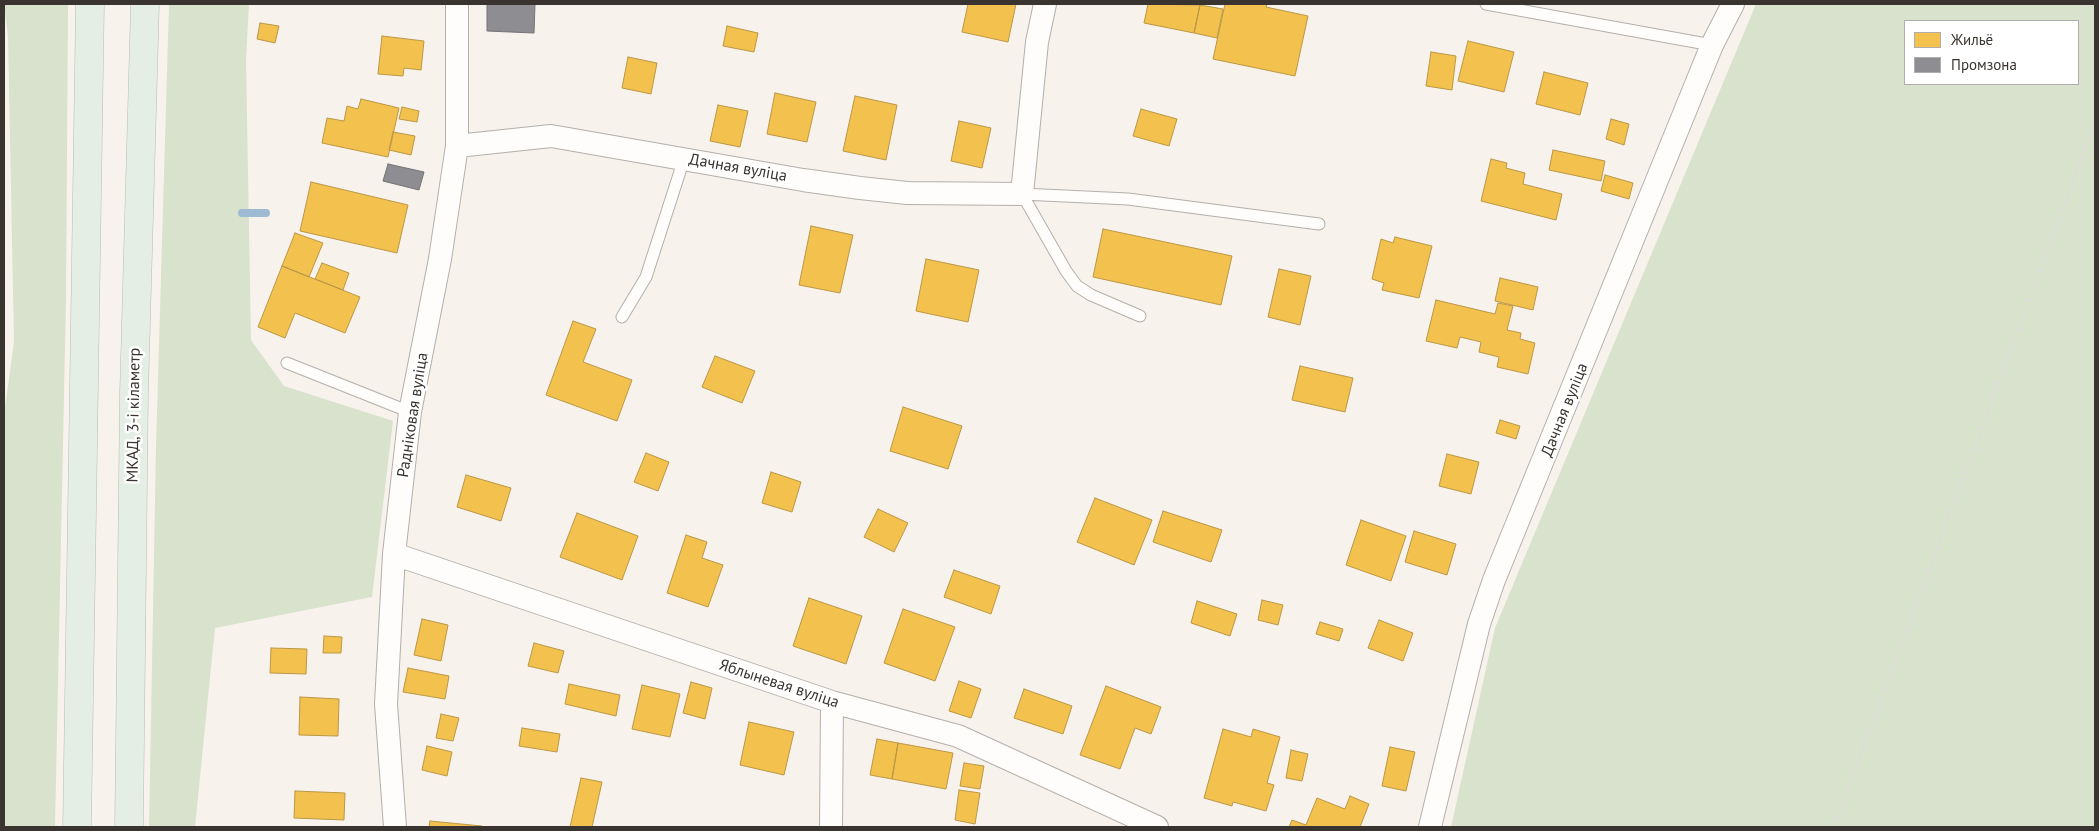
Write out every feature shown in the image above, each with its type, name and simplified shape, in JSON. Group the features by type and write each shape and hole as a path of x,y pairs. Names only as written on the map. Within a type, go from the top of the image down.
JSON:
{"highway":[{"path":"77,827 90,4"},
{"name":"МКАД, 3-і кіламетр","path":"129,827 134,393 145,4"}],"street":[{"name":"Радніковая вуліца","path":"395,827 387,740 386,704 394,554 410,412 440,259 456,146 457,4"},
{"path":"1022,194 1037,42 1045,4"},
{"name":"Дачная вуліца","path":"1430,827 1479,624 1494,580 1712,45 1733,4"},
{"name":"Дачная вуліца","path":"456,146 552,136 803,180 907,193 1022,194"},
{"name":"Яблыневая вуліца","path":"394,554 832,702 958,736 1157,827"},
{"path":"831,827 832,702"}],"lane":[{"path":"1486,4 1712,45"},
{"path":"622,317 646,277 684,158"},
{"path":"1022,194 1128,199 1319,224"},
{"path":"1022,194 1066,272 1077,286 1091,295 1140,316"},
{"path":"287,363 410,412"}],"path":[{"path":"1834,827 2095,122"}],"green space":[{"path":"4,4 68,4 66,300 55,827 4,827 4,415 14,342 8,36"},
{"path":"169,4 249,4 246,60 251,340 284,386 393,421 372,597 215,628 195,827 149,827 156,447"},
{"path":"1756,4 2095,4 2095,827 1451,827 1495,628"}],"building: Жильё":[{"path":"968,4 1016,4 1008,42 962,32"},
{"path":"1148,4 1200,5 1194,33 1144,23"},
{"path":"1225,4 1267,4 1266,7 1308,16 1295,76 1213,59"},
{"path":"1200,5 1223,9 1217,38 1194,33"},
{"path":"260,23 279,26 275,43 257,39"},
{"path":"727,26 758,33 754,52 723,46"},
{"path":"382,36 424,41 421,70 404,68 403,76 378,74"},
{"path":"1468,41 1514,52 1504,92 1458,81"},
{"path":"1431,52 1456,56 1452,90 1426,86"},
{"path":"628,57 657,63 651,94 622,88"},
{"path":"1544,72 1588,83 1580,115 1536,104"},
{"path":"775,93 816,102 807,142 767,134"},
{"path":"855,96 897,105 886,160 843,151"},
{"path":"361,99 399,108 388,157 322,143 327,118 344,121 347,106 358,109"},
{"path":"718,105 748,111 740,147 710,141"},
{"path":"402,107 419,111 417,122 399,119"},
{"path":"1141,109 1177,119 1169,146 1133,136"},
{"path":"1611,119 1629,124 1624,145 1606,139"},
{"path":"959,121 991,128 982,168 951,161"},
{"path":"393,132 415,136 411,155 389,150"},
{"path":"1553,150 1605,161 1601,181 1549,170"},
{"path":"1491,159 1507,163 1506,168 1525,173 1523,184 1562,194 1556,220 1481,201"},
{"path":"1605,175 1633,183 1629,199 1601,191"},
{"path":"311,182 408,205 397,253 300,231"},
{"path":"811,226 853,235 840,293 799,285"},
{"path":"1103,229 1232,256 1221,305 1093,277"},
{"path":"295,233 323,243 309,277 282,266"},
{"path":"1395,237 1432,246 1419,298 1382,290 1384,283 1372,279 1381,239 1393,243"},
{"path":"926,259 979,270 968,322 916,311"},
{"path":"322,263 349,273 343,290 315,279"},
{"path":"282,266 360,297 345,333 295,313 285,338 258,327"},
{"path":"1279,269 1311,276 1300,325 1268,317"},
{"path":"1500,278 1538,287 1533,310 1495,301"},
{"path":"1436,300 1495,314 1498,303 1513,306 1507,330 1521,333 1520,339 1535,343 1528,374 1497,367 1499,357 1479,352 1481,342 1460,337 1457,348 1426,341"},
{"path":"573,321 596,329 583,362 632,380 617,421 546,395"},
{"path":"715,356 755,371 742,403 702,387"},
{"path":"1300,366 1353,378 1345,412 1292,400"},
{"path":"903,407 962,426 948,469 890,451"},
{"path":"1500,420 1520,426 1516,439 1496,433"},
{"path":"646,453 669,462 658,491 634,482"},
{"path":"1447,454 1479,462 1471,494 1439,486"},
{"path":"771,472 801,482 792,512 762,503"},
{"path":"466,475 511,488 501,521 457,507"},
{"path":"1095,498 1152,520 1134,565 1077,542"},
{"path":"878,509 908,523 894,552 864,537"},
{"path":"1163,511 1222,530 1211,562 1153,542"},
{"path":"577,513 638,536 622,580 560,557"},
{"path":"1361,520 1406,536 1391,581 1346,565"},
{"path":"1414,531 1456,544 1447,575 1405,562"},
{"path":"686,535 707,542 702,558 723,565 708,607 667,593"},
{"path":"954,570 1000,586 991,614 944,597"},
{"path":"809,598 862,616 846,664 793,646"},
{"path":"1262,600 1283,605 1278,625 1258,620"},
{"path":"1197,601 1237,614 1230,636 1191,623"},
{"path":"903,609 955,627 935,681 884,663"},
{"path":"422,619 448,625 441,661 414,655"},
{"path":"1379,620 1413,633 1403,661 1368,648"},
{"path":"1320,622 1343,629 1339,641 1316,634"},
{"path":"324,636 342,637 341,653 323,653"},
{"path":"534,643 564,651 558,673 528,666"},
{"path":"271,648 307,649 306,674 270,673"},
{"path":"408,668 449,676 445,699 403,692"},
{"path":"959,681 981,689 971,718 949,711"},
{"path":"691,682 712,688 705,719 683,713"},
{"path":"569,684 620,695 616,716 565,704"},
{"path":"642,685 680,694 670,737 632,729"},
{"path":"1106,686 1161,707 1151,734 1135,728 1120,769 1080,755"},
{"path":"1024,689 1072,706 1063,734 1014,718"},
{"path":"300,697 339,699 338,736 299,735"},
{"path":"441,714 459,718 453,741 436,738"},
{"path":"749,722 794,732 784,775 740,765"},
{"path":"522,728 560,734 557,752 519,746"},
{"path":"1223,729 1251,737 1253,729 1280,737 1267,783 1274,785 1266,811 1233,802 1232,806 1204,798"},
{"path":"877,739 898,743 892,779 870,775"},
{"path":"898,743 953,753 946,789 892,779"},
{"path":"427,746 452,752 447,776 422,770"},
{"path":"1390,747 1415,752 1406,791 1382,786"},
{"path":"1291,750 1308,754 1302,781 1286,778"},
{"path":"964,763 984,766 980,789 960,786"},
{"path":"581,778 602,782 592,827 570,827"},
{"path":"959,790 980,793 975,824 955,820"},
{"path":"295,791 345,793 344,820 294,818"},
{"path":"1350,796 1369,804 1360,827 1289,827 1292,820 1306,825 1317,798 1345,809"},
{"path":"430,821 482,826 429,827"}],"building: Промзона":[{"path":"487,4 535,4 534,33 487,31"},
{"path":"388,164 424,172 419,190 383,181"}],"waterway":[{"path":"242,213 266,213"}]}
